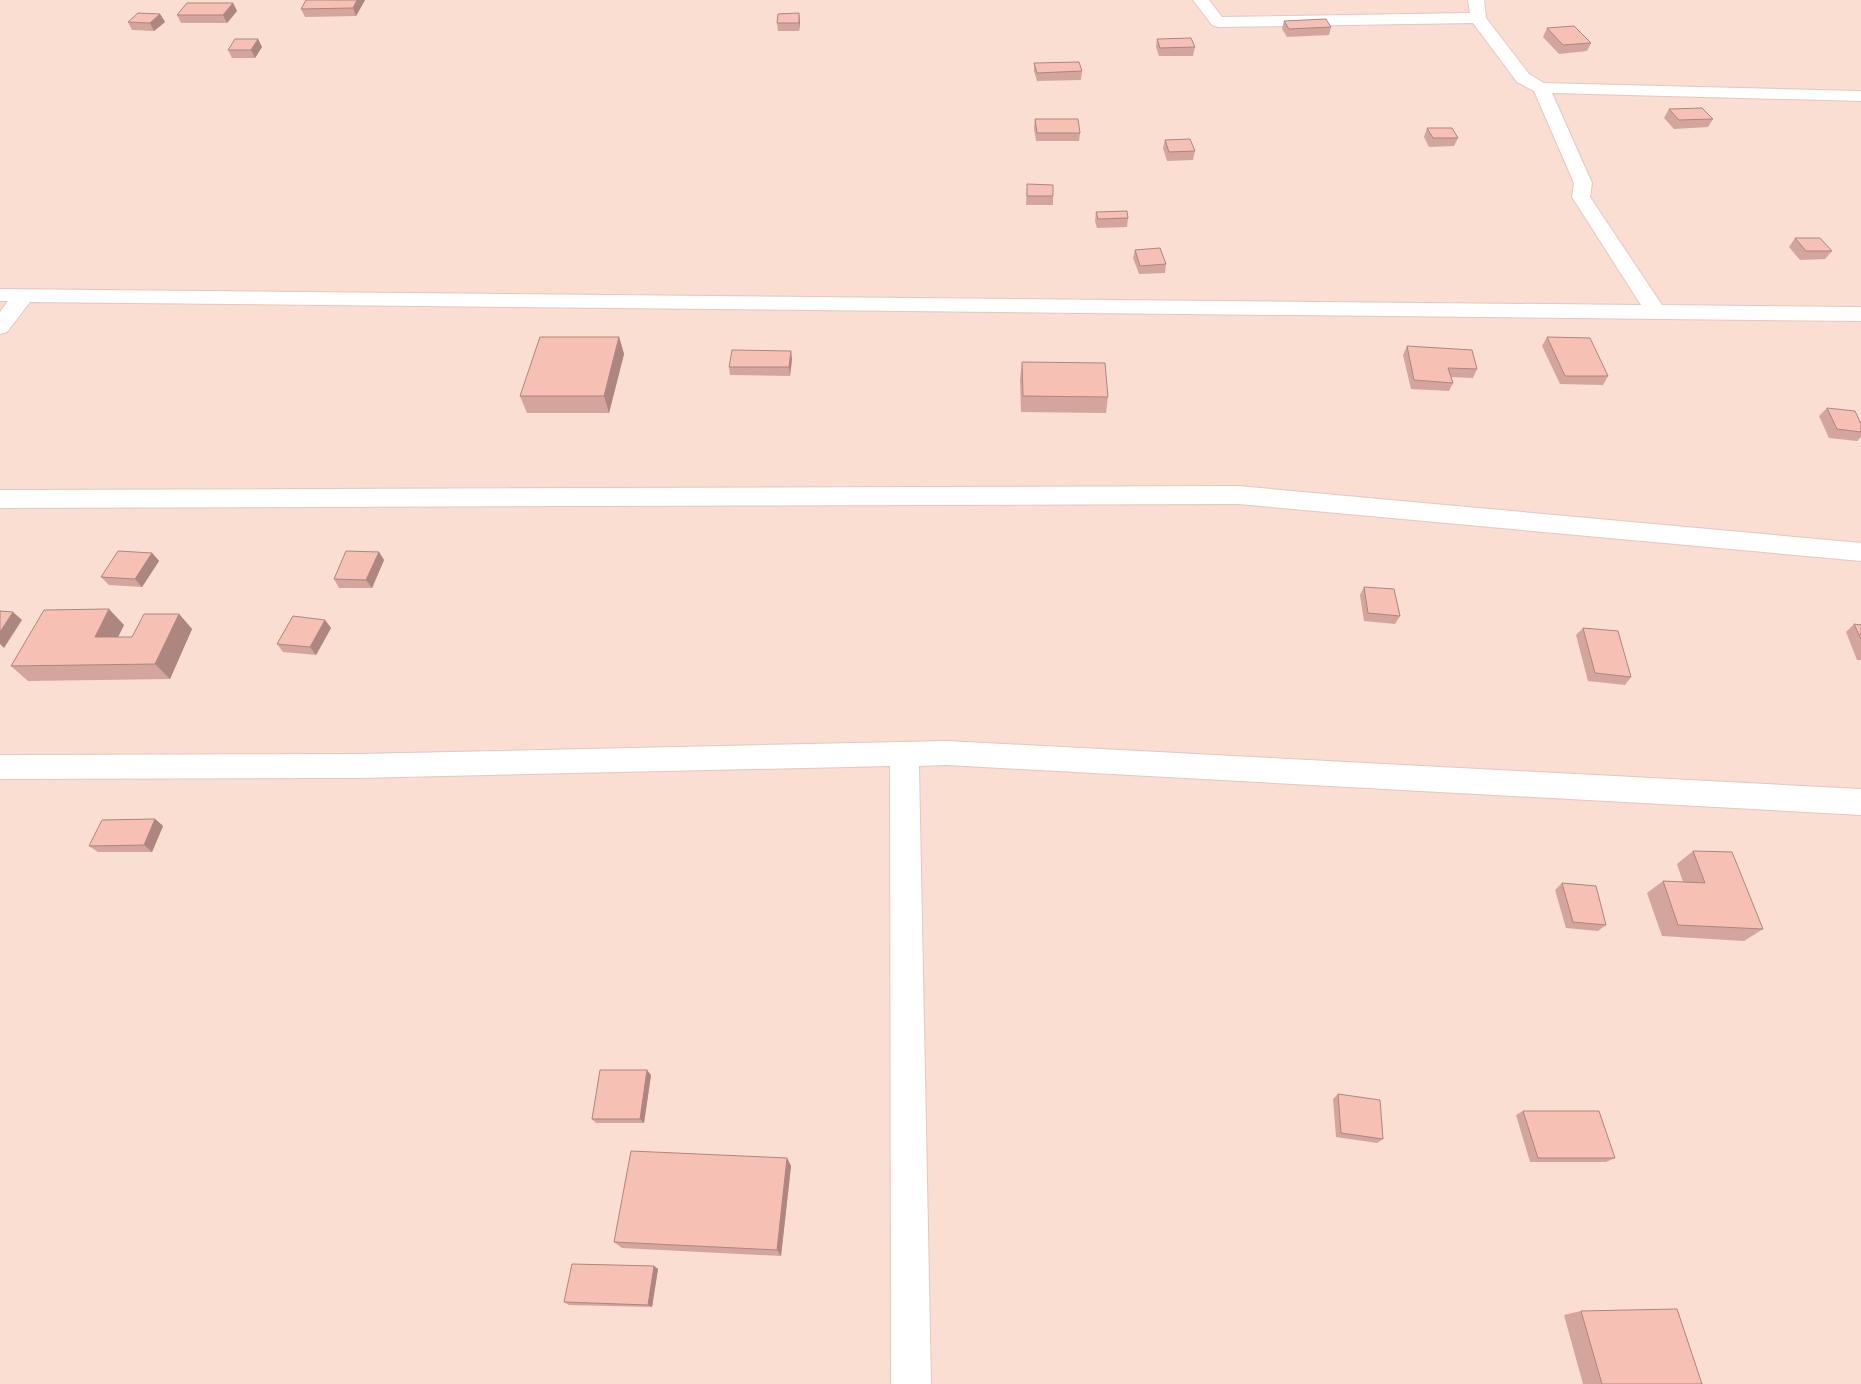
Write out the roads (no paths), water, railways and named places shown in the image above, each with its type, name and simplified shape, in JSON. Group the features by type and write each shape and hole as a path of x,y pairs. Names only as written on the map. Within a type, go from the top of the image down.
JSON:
{"street":[{"path":"1201,0 1218,22 1478,18"},
{"path":"1476,0 1478,18 1523,78 1541,88 1861,96"},
{"path":"1541,88 1583,183 1581,197 1656,312"},
{"path":"0,295 1861,314"},
{"path":"0,327 24,295"},
{"path":"0,500 1238,495 1861,552"},
{"path":"904,754 911,1384"},
{"path":"0,767 358,766 904,754 997,756 1861,802"}]}
